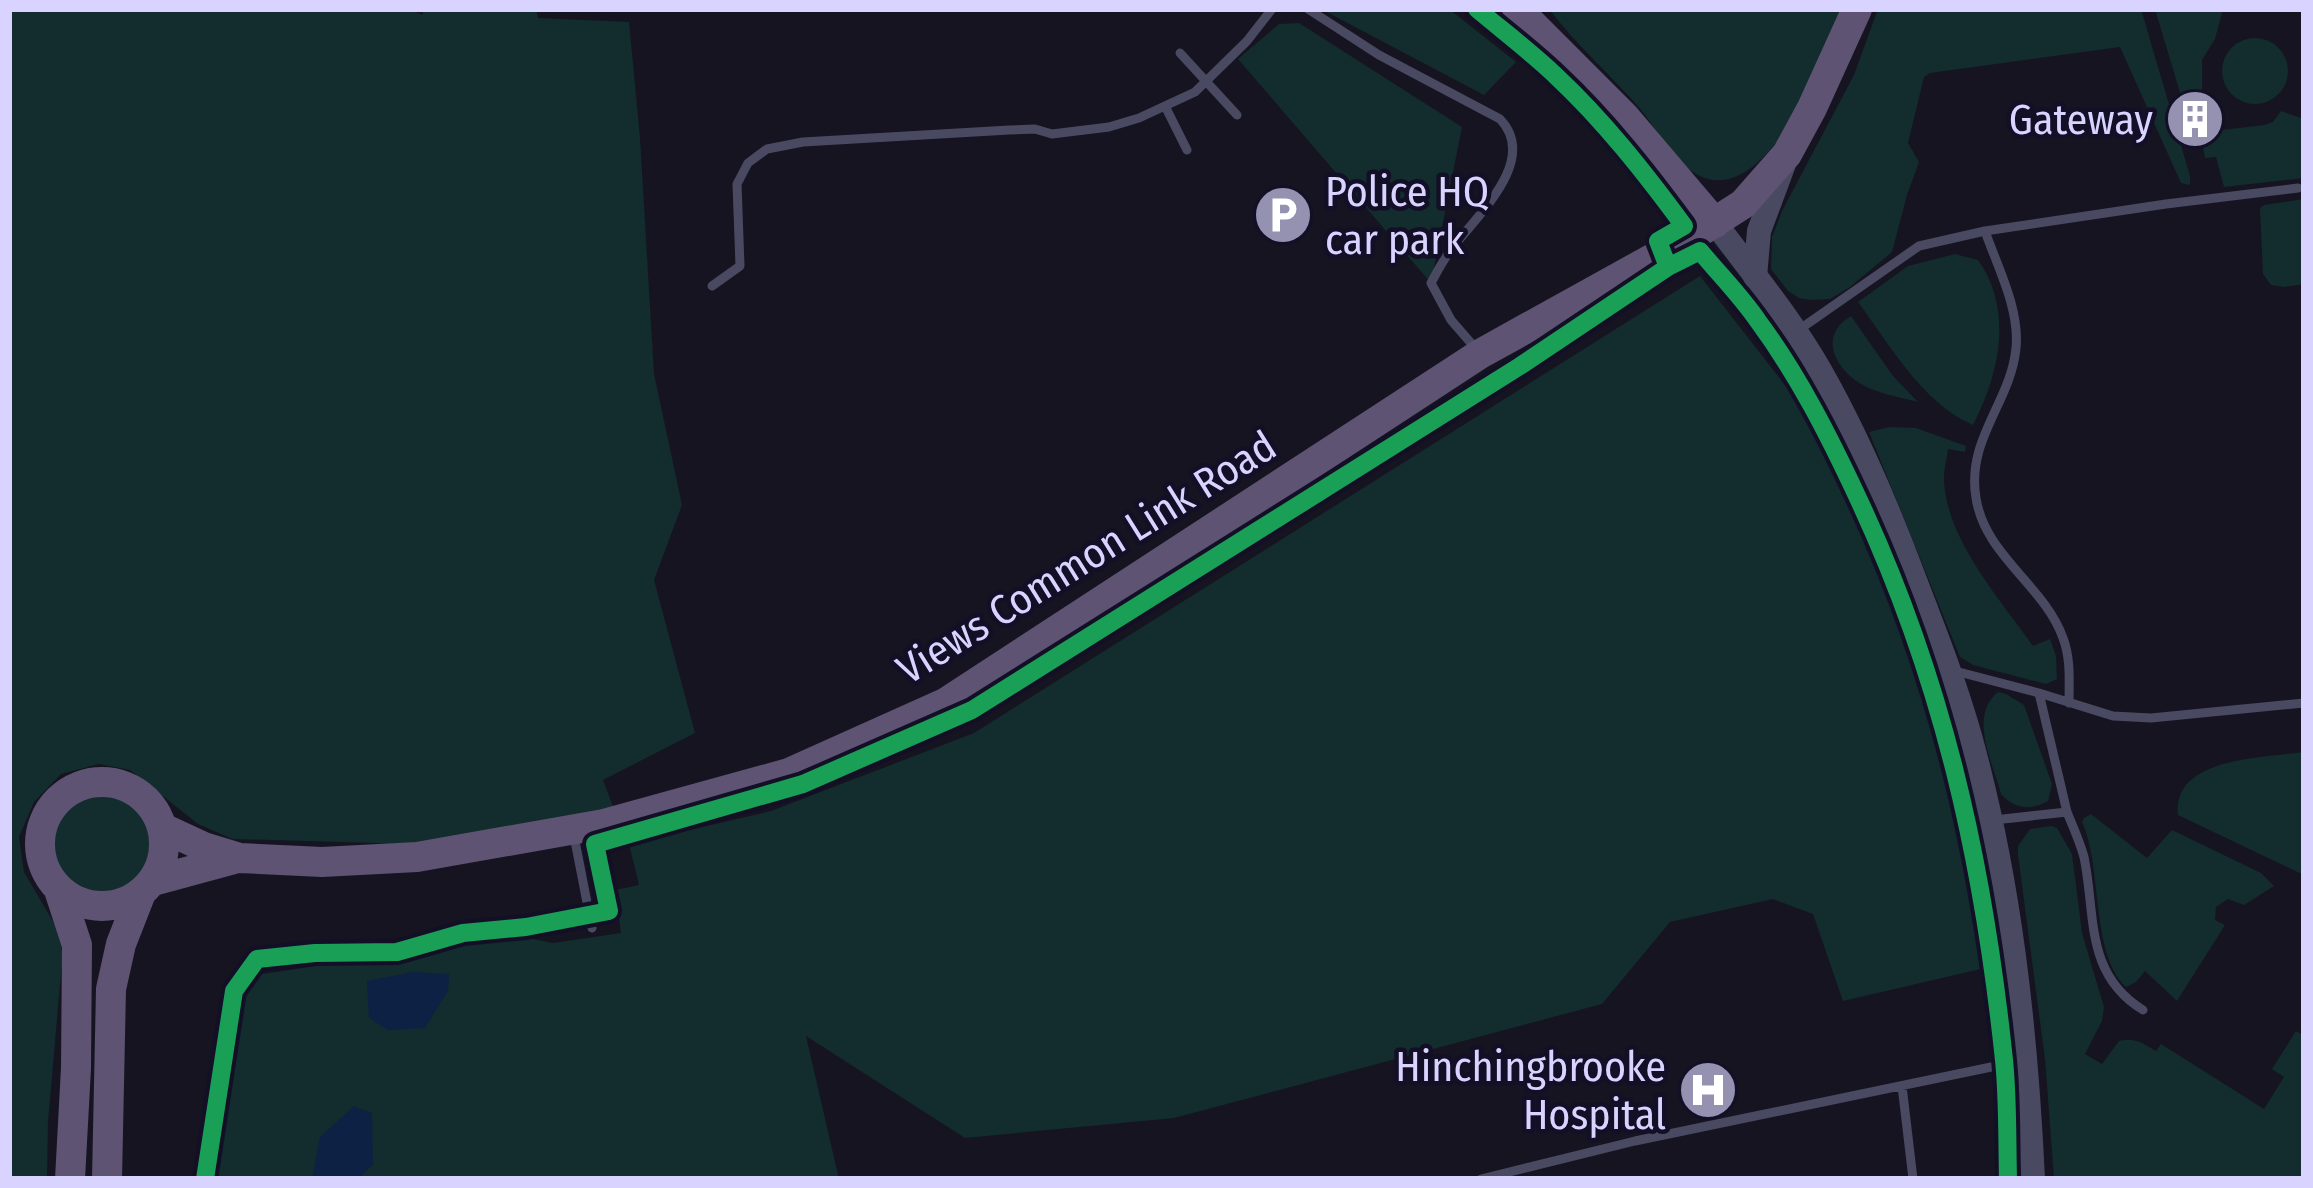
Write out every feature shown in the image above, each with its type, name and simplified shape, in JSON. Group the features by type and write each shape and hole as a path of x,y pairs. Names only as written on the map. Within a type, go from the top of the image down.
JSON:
{"main road":[{"path":"1517,9 1536,20 1715,223"},
{"name":"Views Common Link Road","path":"163,828 240,858 322,862 417,857 573,830 789,773 945,703 1480,354 1743,205 1787,154 1857,9"},
{"path":"107,1179 112,989 122,944 161,865 163,828 140,794 121,784 79,785 61,796 40,832 46,873 59,890 91,906 109,907 147,887"},
{"name":"Views Common Link Road","path":"147,887 240,858"},
{"path":"59,890 77,945 70,1179"}],"street":[{"path":"1755,277 1759,231 1787,154"},
{"path":"1715,223 1819,368 1855,435 1889,509 1950,670 1991,820 2012,939 2033,1179"}],"lane":[{"path":"712,286 740,266 737,184 748,163 767,149 803,142 1109,128 1195,92 1272,9"},
{"path":"1308,9 1379,55 1500,118 1510,130 1512,154 1504,179 1430,284 1451,320 1480,354"},
{"path":"1180,52 1237,115"},
{"path":"1165,106 1187,150"},
{"path":"1795,332 1919,246 1985,231 2298,188"},
{"path":"1985,231 2014,321 2016,349 1997,411 1980,438 1974,473 1976,499 1994,543 2062,634 2068,656 2069,703"},
{"path":"1950,670 2113,716 2151,718 2304,703"},
{"path":"2039,693 2067,812 2084,856 2093,939 2114,985 2143,1010"},
{"path":"1991,820 2067,812"},
{"path":"573,830 592,928"},
{"path":"1481,1179 1636,1141 2026,1060"},
{"path":"1902,1086 1913,1179"}],"green space":[{"path":"9,9 408,9 423,15 423,9 536,9 538,18 629,22 654,374 682,505 654,580 695,733 603,780 615,812 411,844 232,839 198,824 130,770 99,764 61,774 34,802 19,837 24,872 64,940 47,1179 9,1179"},
{"path":"1321,9 1449,9 1516,62 1484,95"},
{"path":"1549,9 1850,9 1809,92 1769,151 1746,171 1721,180 1696,174 1680,161 1642,111"},
{"path":"1878,9 2141,9 2190,185 2181,183 2120,47 1930,73 1924,77 1908,143 1919,162 1892,252 1830,299 1799,298 1771,269 1772,237 1854,75"},
{"path":"2155,9 2223,9 2215,39 2202,60 2202,104 2184,106"},
{"path":"1299,23 1462,127 1431,283 1238,59 1279,24"},
{"path":"2255,38 2279,47 2288,71 2279,95 2255,104 2231,95 2222,71 2231,47"},
{"path":"2281,111 2304,119 2304,178 2224,187 2216,157 2205,158 2205,132 2264,125"},
{"path":"2304,199 2304,284 2271,285 2263,274 2260,208"},
{"path":"1955,254 1978,260 1989,279 1999,321 1996,364 1973,425 1923,388 1858,302 1908,266"},
{"path":"1700,276 1788,389 1844,478 1880,560 1943,744 1970,863 1985,968 1843,1001 1813,914 1773,899 1670,922 1602,1004 1174,1118 965,1138 806,1036 839,1179 358,1179 373,1164 312,1179 218,1179 239,995 255,975 519,936 553,943 621,933 615,890 639,885 629,844 771,811 974,733"},
{"path":"1851,316 1893,376 1918,402 1871,389 1841,367 1835,357 1834,335"},
{"path":"1916,428 1966,446 1965,452 1948,449 1945,467 1954,523 1976,567 2033,646 2050,639 2057,679 2046,684 1973,665 1960,657 1869,432"},
{"path":"1998,692 2024,705 2052,784 2048,801 2042,804 2017,805 2001,794 1984,727 1989,702"},
{"path":"2304,752 2304,875 2178,815 2180,796 2204,771 2245,759"},
{"path":"102,793 121,797 138,808 149,825 153,844 149,863 138,880 121,891 102,895 83,891 66,880 55,863 51,844 55,825 66,808 83,797"},
{"path":"2091,814 2147,858 2172,830 2261,873 2274,886 2244,905 2228,899 2216,907 2215,920 2225,925 2177,1001 2145,971 2126,987 2115,972 2102,932 2093,862 2082,822"},
{"path":"2057,828 2072,854 2082,933 2104,1007 2085,1054 2102,1064 2119,1041 2134,1040 2156,1051 2161,1044 2264,1109 2284,1077 2272,1069 2296,1031 2304,1036 2304,1179 2054,1179 2045,1059 2018,855 2018,846 2030,829"}],"water":[{"path":"413,972 449,974 448,991 425,1028 388,1030 369,1018 367,981"},
{"path":"354,1106 372,1113 373,1164 358,1179 312,1179 320,1137"}],"cycle path":[{"path":"1477,9 1574,93 1654,187 1684,226 1658,241 1668,267 1700,251 1737,294 1800,384 1857,496 1936,702 1971,842 2004,1060 2008,1179"},
{"path":"205,1179 234,991 257,959 397,952 463,933 609,911 595,844 803,784 972,710 1520,366 1668,267"}],"place":[{"name":"Gateway","path":"2195,119"},
{"name":"Police HQ car park","path":"1283,215"},
{"name":"Hinchingbrooke Hospital","path":"1708,1090"}]}
